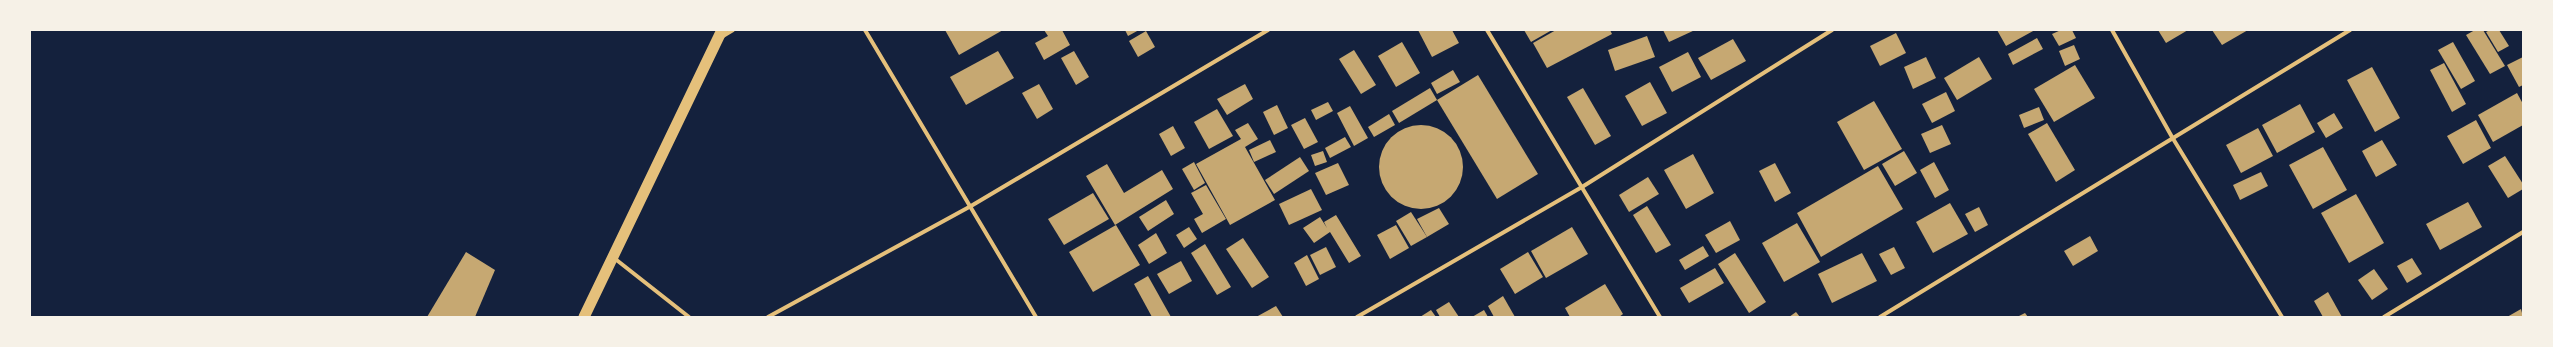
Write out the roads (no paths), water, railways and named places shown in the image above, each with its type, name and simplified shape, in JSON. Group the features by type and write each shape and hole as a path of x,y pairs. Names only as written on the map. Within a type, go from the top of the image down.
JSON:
{"highway":[{"path":"584,317 720,34"},
{"path":"593,317 603,279"}],"street":[{"path":"720,34 733,30"},
{"path":"865,30 1036,317"},
{"path":"768,317 971,206 1268,30"},
{"path":"1487,30 1660,317"},
{"path":"1357,317 1582,187 1832,30"},
{"path":"2112,30 2172,137 2282,317"},
{"path":"1880,317 2172,137 2350,30"},
{"path":"2384,317 2523,232"},
{"path":"612,257 689,317"}]}
